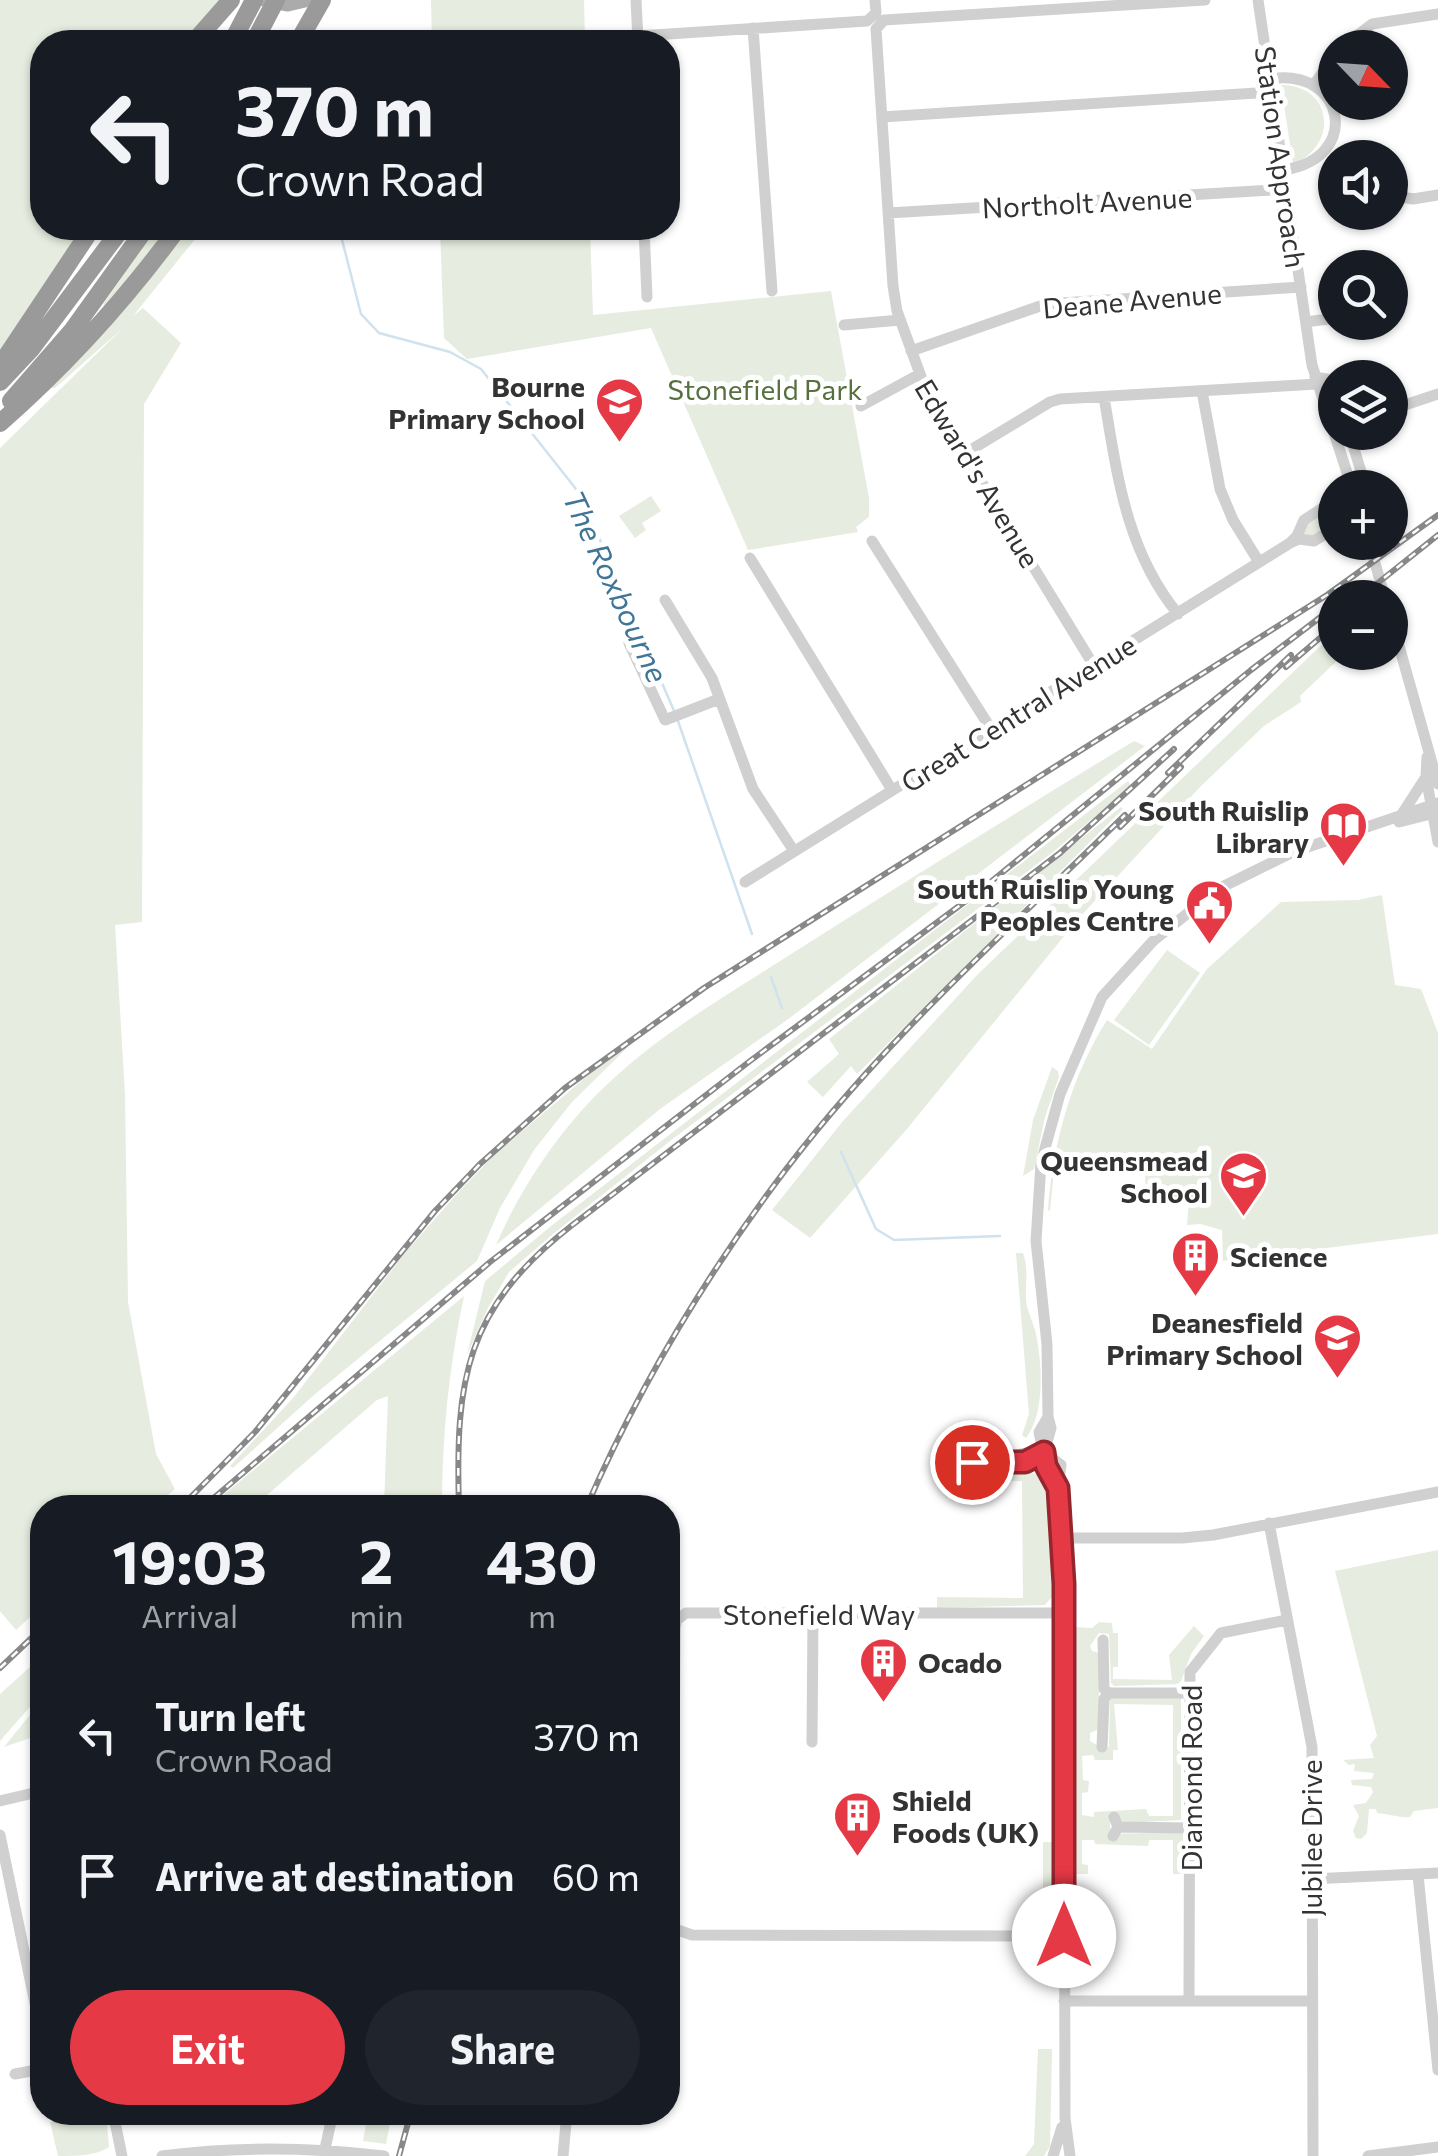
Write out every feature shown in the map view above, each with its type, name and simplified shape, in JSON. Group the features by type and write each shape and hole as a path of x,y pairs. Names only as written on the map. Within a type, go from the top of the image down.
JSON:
{"highway":[{"path":"205,30 231,0"},
{"path":"238,30 254,0"},
{"path":"305,30 322,0"},
{"path":"262,30 282,2"},
{"path":"0,366 84,240"},
{"path":"0,382 113,240"},
{"path":"0,414 72,330 137,240"},
{"path":"0,423 87,338 168,240"}],"main road":[{"path":"266,0 305,0"}],"street":[{"path":"636,0 638,30"},
{"name":"Edward's Avenue","path":"875,0 876,13 871,25 882,117 893,286 900,320 918,374 1094,666"},
{"path":"680,35 1205,0"},
{"name":"Station Approach","path":"1258,0 1318,386"},
{"path":"1364,30 1372,24 1438,14"},
{"path":"752,28 772,292"},
{"path":"882,117 1271,86 1290,78 1317,87 1329,99 1334,116 1333,140"},
{"path":"1317,87 1318,79"},
{"path":"1284,170 1318,159"},
{"name":"Northolt Avenue","path":"888,214 1286,190"},
{"path":"1408,198 1438,196"},
{"path":"645,240 647,298"},
{"name":"Deane Avenue","path":"911,350 1046,304 1300,288"},
{"path":"844,325 900,320"},
{"path":"1306,322 1318,320"},
{"path":"861,406 918,374"},
{"path":"964,454 1050,402 1316,380"},
{"path":"1202,391 1220,489 1233,520 1259,562"},
{"path":"1408,404 1438,394"},
{"path":"1104,397 1124,510 1142,558 1178,614"},
{"name":"Great Central Avenue","path":"1290,543 1304,520 1318,511"},
{"name":"Great Central Avenue","path":"745,882 1290,543 1318,539"},
{"path":"872,541 990,730"},
{"path":"750,558 892,790"},
{"path":"665,600 712,678 753,790 794,852"},
{"path":"629,642 664,720 719,699"},
{"path":"1405,670 1438,784"},
{"path":"1431,766 1438,843"},
{"path":"1398,820 1431,766"},
{"path":"1070,2156 1065,2118 1062,1538 1058,1488 1046,1466 1040,1432 1048,1417 1047,1344 1036,1241 1041,1163 1060,1094 1102,998 1153,941 1218,889 1293,852 1435,809"},
{"path":"1398,820 1429,831 1438,843"},
{"path":"956,1462 1000,1462 1022,1451 1044,1452"},
{"path":"1062,1538 1182,1538 1438,1492"},
{"name":"Jubilee Drive","path":"1269,1523 1310,1731 1312,2156"},
{"name":"Stonefield Way","path":"680,1618 686,1613 1064,1613"},
{"path":"812,1742 813,1614"},
{"name":"Diamond Road","path":"1189,2001 1190,1672 1221,1633 1287,1620"},
{"path":"1103,1640 1104,1690 1189,1694"},
{"path":"1102,1746 1104,1699 1109,1693"},
{"path":"0,1801 30,1794"},
{"path":"1115,1827 1189,1828"},
{"path":"0,1835 7,1902 30,1990"},
{"path":"1312,1878 1438,1873"},
{"path":"1418,1876 1431,1931 1438,2070"},
{"name":"Stonefield Way","path":"680,1931 692,1936 1064,1936"},
{"path":"1064,2001 1310,2001"},
{"path":"14,2074 30,2071"},
{"path":"1053,2156 1065,2118"},
{"path":"116,2125 122,2156"},
{"path":"325,2149 330,2125"},
{"path":"563,2156 566,2125"},
{"path":"1368,2156 1438,2147"},
{"path":"162,2156 325,2149 384,2156"}],"green space":[{"path":"0,0 225,0 199,30 30,30 30,240 76,240 0,359"},
{"path":"431,0 584,0 585,30 432,30"},
{"path":"1281,85 1311,95 1318,103 1318,120 1324,120 1318,144 1293,164"},
{"path":"148,240 161,240 107,307 103,304"},
{"path":"176,240 194,240 133,316 143,308 181,343 144,404 142,922 115,925 125,1095 128,1302 156,1454 175,1489 168,1495 30,1495 30,1617 16,1630 0,1611 0,448 124,327 55,388 49,387"},
{"name":"Stonefield Park","path":"440,240 590,240 593,315 831,291 869,498 869,517 856,527 858,532 748,550 651,328 467,359 444,338"},
{"path":"651,496 661,511 642,523 646,530 635,538 619,516"},
{"path":"1318,514 1318,535 1302,536 1306,522"},
{"path":"1318,648 1318,670 1327,670 1300,696 1301,702 1264,726 1201,786 1078,919 907,1129 810,1238 772,1210 843,1121 978,974"},
{"path":"1134,741 1145,746 787,1020 660,1109 496,1245 518,1200 561,1135 634,1060 727,995"},
{"path":"1128,781 1131,786 1053,852 670,1141 509,1272 467,1355 485,1281"},
{"path":"1121,807 857,1074 851,1066 823,1097 807,1082 839,1054 829,1039"},
{"path":"1382,895 1395,985 1421,989 1438,1033 1438,1234 1223,1261 1222,1230 1187,1225 1189,1200 1146,1201 1145,1174 1101,1175 1100,1153 1075,1153 1074,1157 1055,1159 1048,1210 1054,1160 1066,1111 1083,1064 1107,1020 1152,1049 1207,969 1281,902 1358,900"},
{"path":"1167,950 1200,973 1149,1045 1114,1020"},
{"path":"624,1045 628,1047 572,1102 534,1150 500,1208 477,1261 314,1395 233,1468 230,1466 294,1397 405,1253 455,1196 496,1153"},
{"path":"1052,1067 1059,1077 1045,1117 1034,1169 1023,1176 1033,1120"},
{"path":"1016,1253 1023,1253 1025,1259 1026,1300 1041,1370 1037,1414 1026,1438 1022,1435 1029,1414"},
{"path":"464,1296 447,1401 442,1495 384,1495 388,1396 377,1400 267,1495 224,1495"},
{"path":"1025,1471 1045,1480 1054,1543 1055,1593 1045,1605 937,1608 937,1597 1023,1598 1022,1481 964,1480 966,1475"},
{"path":"1438,1550 1438,1808 1414,1811 1410,1817 1369,1809 1367,1833 1356,1838 1353,1831 1359,1816 1353,1805 1366,1803 1373,1792 1371,1787 1352,1785 1351,1780 1372,1779 1374,1773 1354,1771 1355,1764 1343,1760 1374,1758 1370,1745 1377,1736 1335,1571"},
{"path":"1099,1622 1112,1623 1113,1633 1118,1633 1118,1667 1113,1667 1113,1679 1172,1680 1169,1655 1194,1626 1204,1636 1191,1654 1180,1684 1114,1686 1111,1683 1109,1634 1099,1633 1090,1646 1099,1653 1099,1729 1090,1733 1090,1741 1104,1749 1109,1747 1110,1700 1114,1697 1181,1697 1181,1820 1122,1823 1110,1819 1110,1834 1183,1832 1183,1874 1173,1874 1173,1840 1149,1840 1148,1846 1082,1840 1082,1864 1088,1865 1088,1874 1075,1874 1074,1627 1092,1628","holes":["1114,1704 1173,1705 1173,1816 1149,1816 1146,1809 1094,1812 1094,1817 1082,1815 1082,1793 1088,1792 1089,1781 1083,1780 1082,1756 1113,1760 1113,1750 1118,1750"]},
{"path":"30,1667 30,1707 0,1741 0,1694"},
{"path":"30,1715 30,1738 4,1747"},
{"path":"1043,1842 1054,1842 1054,1925 1043,1926"},
{"path":"1038,2049 1052,2049 1050,2146 1044,2156 1025,2156 1034,2144"},
{"path":"51,2125 107,2125 109,2147 92,2154 58,2156"},
{"path":"366,2125 390,2125 386,2144 363,2141"}],"waterway":[{"name":"The Roxbourne","path":"342,240 361,314 379,333 450,352 481,369 580,494 675,713"},
{"name":"The Roxbourne","path":"678,721 752,934"},
{"name":"The Roxbourne","path":"771,977 782,1008"},
{"name":"The Roxbourne","path":"841,1152 876,1229 894,1240 1000,1236"}],"railway":[{"path":"193,1495 255,1432 435,1211 480,1164 565,1088 704,988 1327,595 1438,515"},
{"path":"1382,580 1438,535"},
{"path":"217,1495 490,1262 750,1061 982,889 1318,619"},
{"path":"1286,667 1318,640"},
{"path":"1168,773 1291,655"},
{"path":"459,1495 460,1422 474,1350 508,1287 536,1257 571,1226 1060,853 1174,749"},
{"path":"1120,827 1181,767"},
{"path":"592,1495 625,1424 694,1303 811,1137 941,994 1125,815"},
{"path":"0,1668 30,1639"},
{"path":"399,2156 407,2125"}],"place":[{"name":"Bourne Primary School","path":"620,444"},
{"name":"South Ruislip Library","path":"1344,868"},
{"name":"South Ruislip Young Peoples Centre","path":"1209,946"},
{"name":"Queensmead School","path":"1243,1218"},
{"name":"Science","path":"1195,1298"},
{"name":"Deanesfield Primary School","path":"1338,1380"},
{"name":"Ocado","path":"883,1704"},
{"name":"Shield Foods (UK)","path":"857,1858"}],"route":[{"path":"972,1462 1025,1462 1044,1452 1046,1466 1058,1488 1064,1613 1064,1936"}]}
